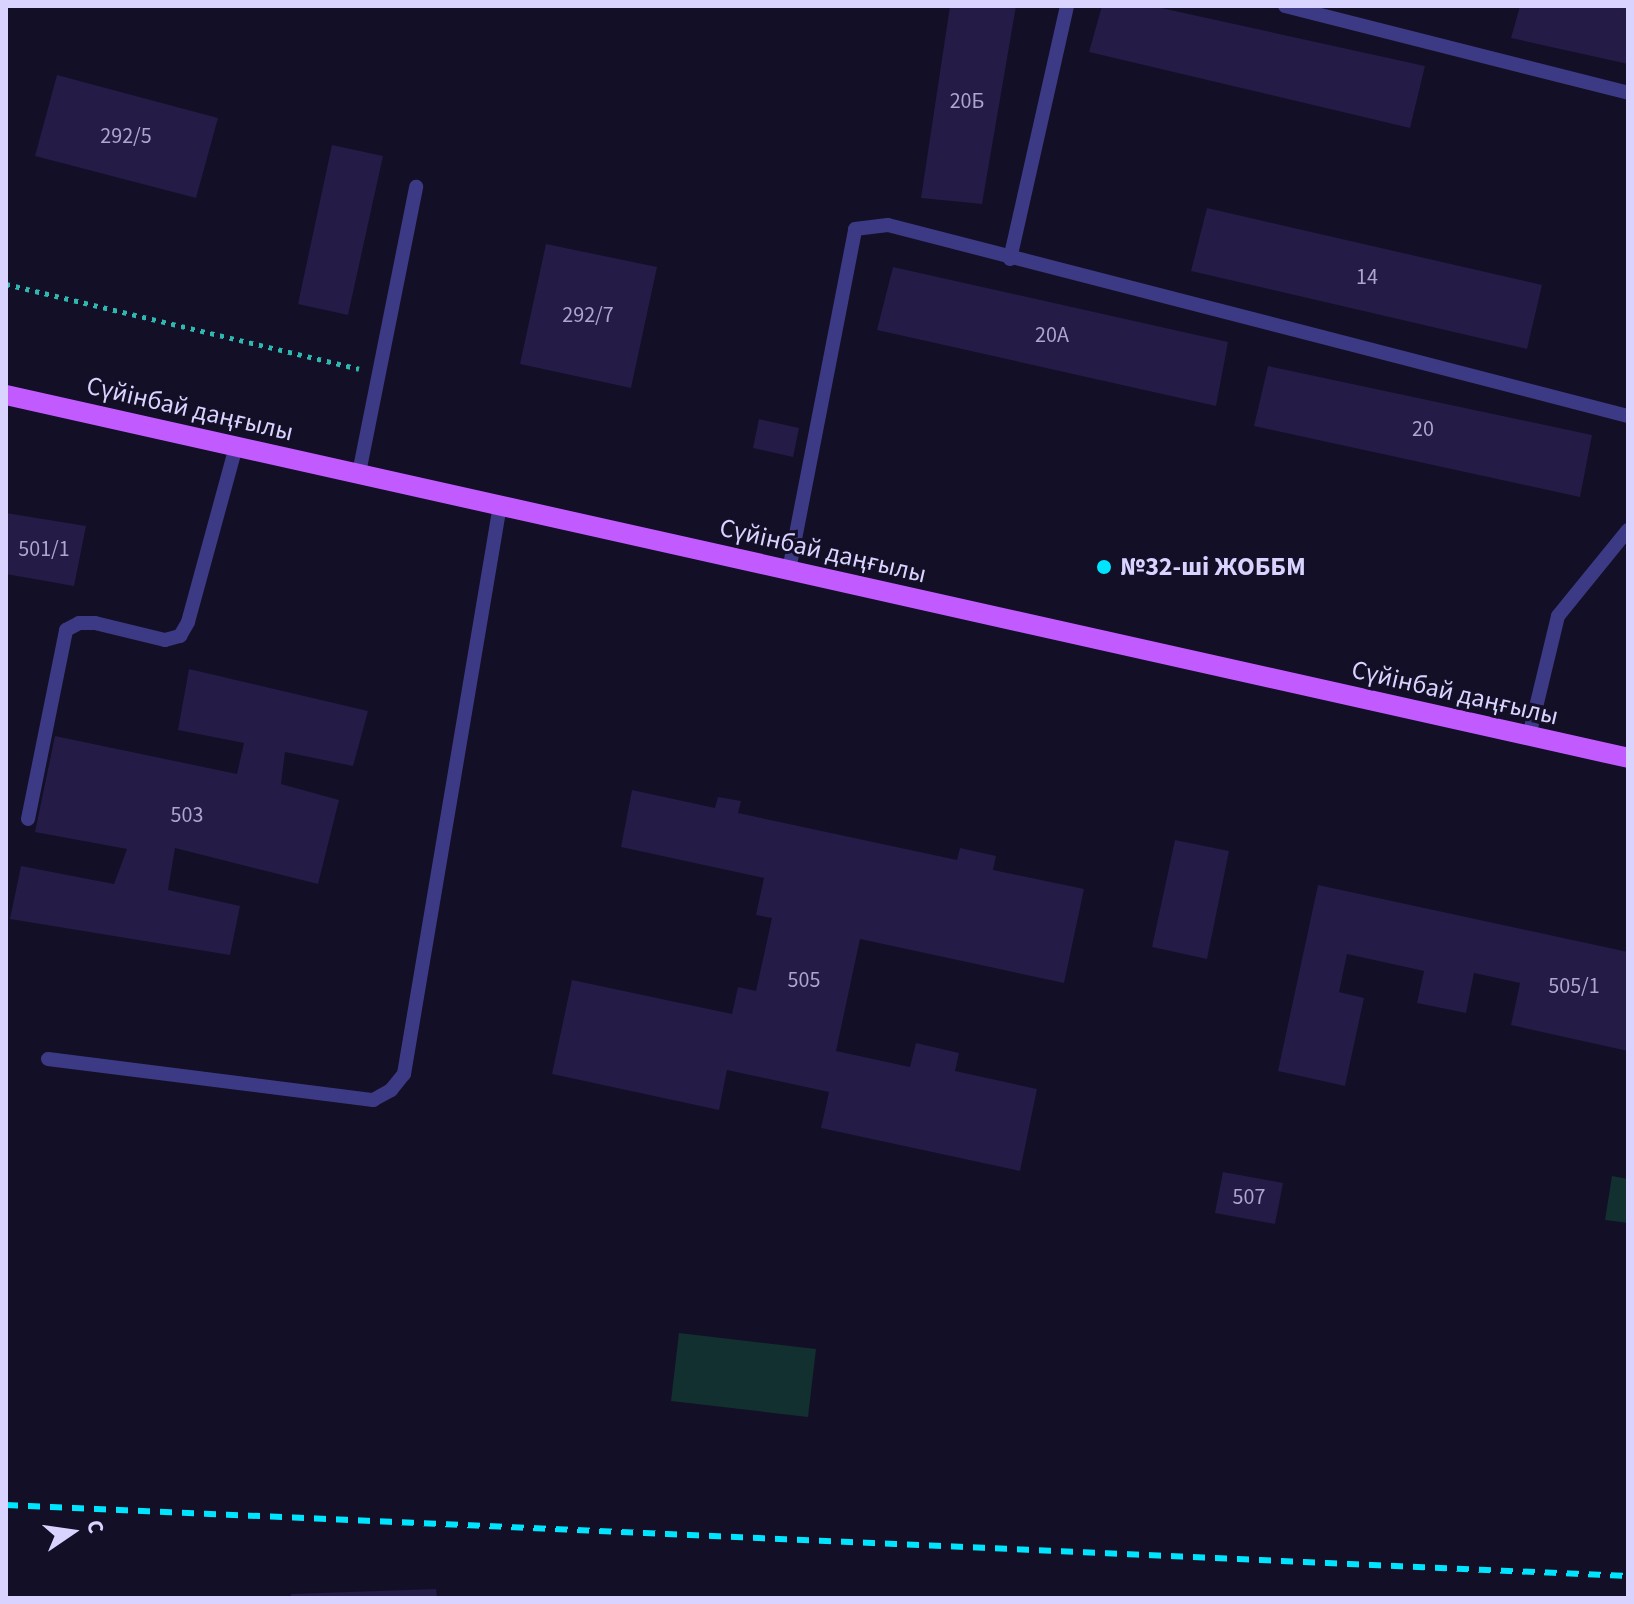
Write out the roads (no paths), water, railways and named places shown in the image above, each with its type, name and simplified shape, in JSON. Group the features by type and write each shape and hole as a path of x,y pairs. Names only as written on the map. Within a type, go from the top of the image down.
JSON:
{"main road":[{"name":"Сүйінбай даңғылы","path":"6,395 1628,758"}],"lane":[{"path":"1010,259 1067,6"},
{"path":"1285,6 1628,93"},
{"path":"359,473 416,187"},
{"path":"789,570 855,229 888,225 1010,259 1628,416"},
{"path":"28,819 66,630 79,623 95,623 165,640 180,636 188,622 236,446"},
{"path":"48,1059 373,1100 391,1090 404,1074 500,505"},
{"path":"1529,736 1558,616 1628,530"}],"railway":[{"path":"6,1505 1628,1576"}],"place":[{"name":"№32-ші ЖОББМ","path":"1104,567"}]}
